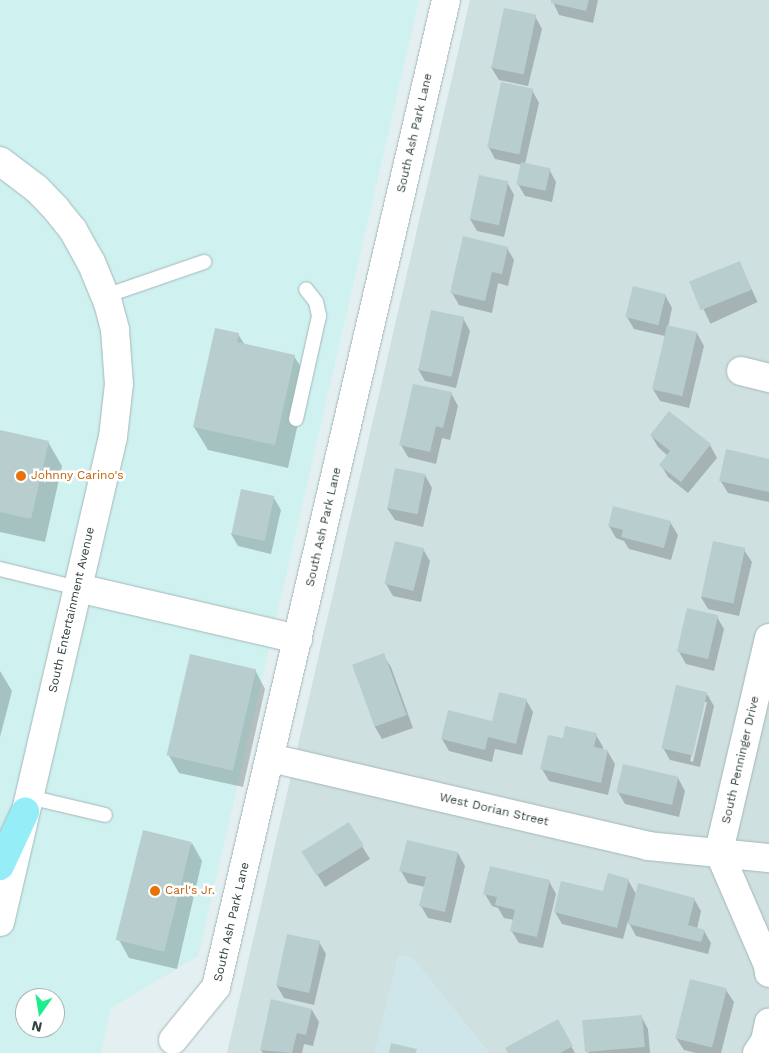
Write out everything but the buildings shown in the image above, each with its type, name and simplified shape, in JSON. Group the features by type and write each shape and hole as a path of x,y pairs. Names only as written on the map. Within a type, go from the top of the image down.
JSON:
{"main road":[{"path":"0,866 27,805"}],"street":[{"name":"South Ash Park Lane","path":"173,1040 216,987 271,758 446,0"},
{"name":"South Entertainment Avenue","path":"0,161 37,189 62,216 92,262 115,330 118,357 117,411 0,922"},
{"path":"741,371 769,378"},
{"path":"78,588 298,639"},
{"name":"South Penninger Drive","path":"719,852 769,638"},
{"name":"West Dorian Street","path":"271,758 648,846 719,852"},
{"path":"719,852 769,858"},
{"path":"719,852 768,965 769,973"},
{"path":"757,1053 765,1041 769,1022"}],"lane":[{"path":"105,296 204,262"},
{"path":"296,419 319,316 316,302 306,289"},
{"path":"0,569 78,588"},
{"path":"27,805 106,815"}],"shaded area":[{"path":"0,0 419,0 198,956 111,1008 101,1053 0,1053"},
{"path":"470,0 769,0 769,1053 489,1053 412,958 399,956 375,1053 227,1053"},
{"path":"399,956 412,958 489,1053 375,1053"}],"place":[{"name":"Johnny Carino's","path":"21,476"},
{"name":"Carl's Jr.","path":"155,891"}]}
